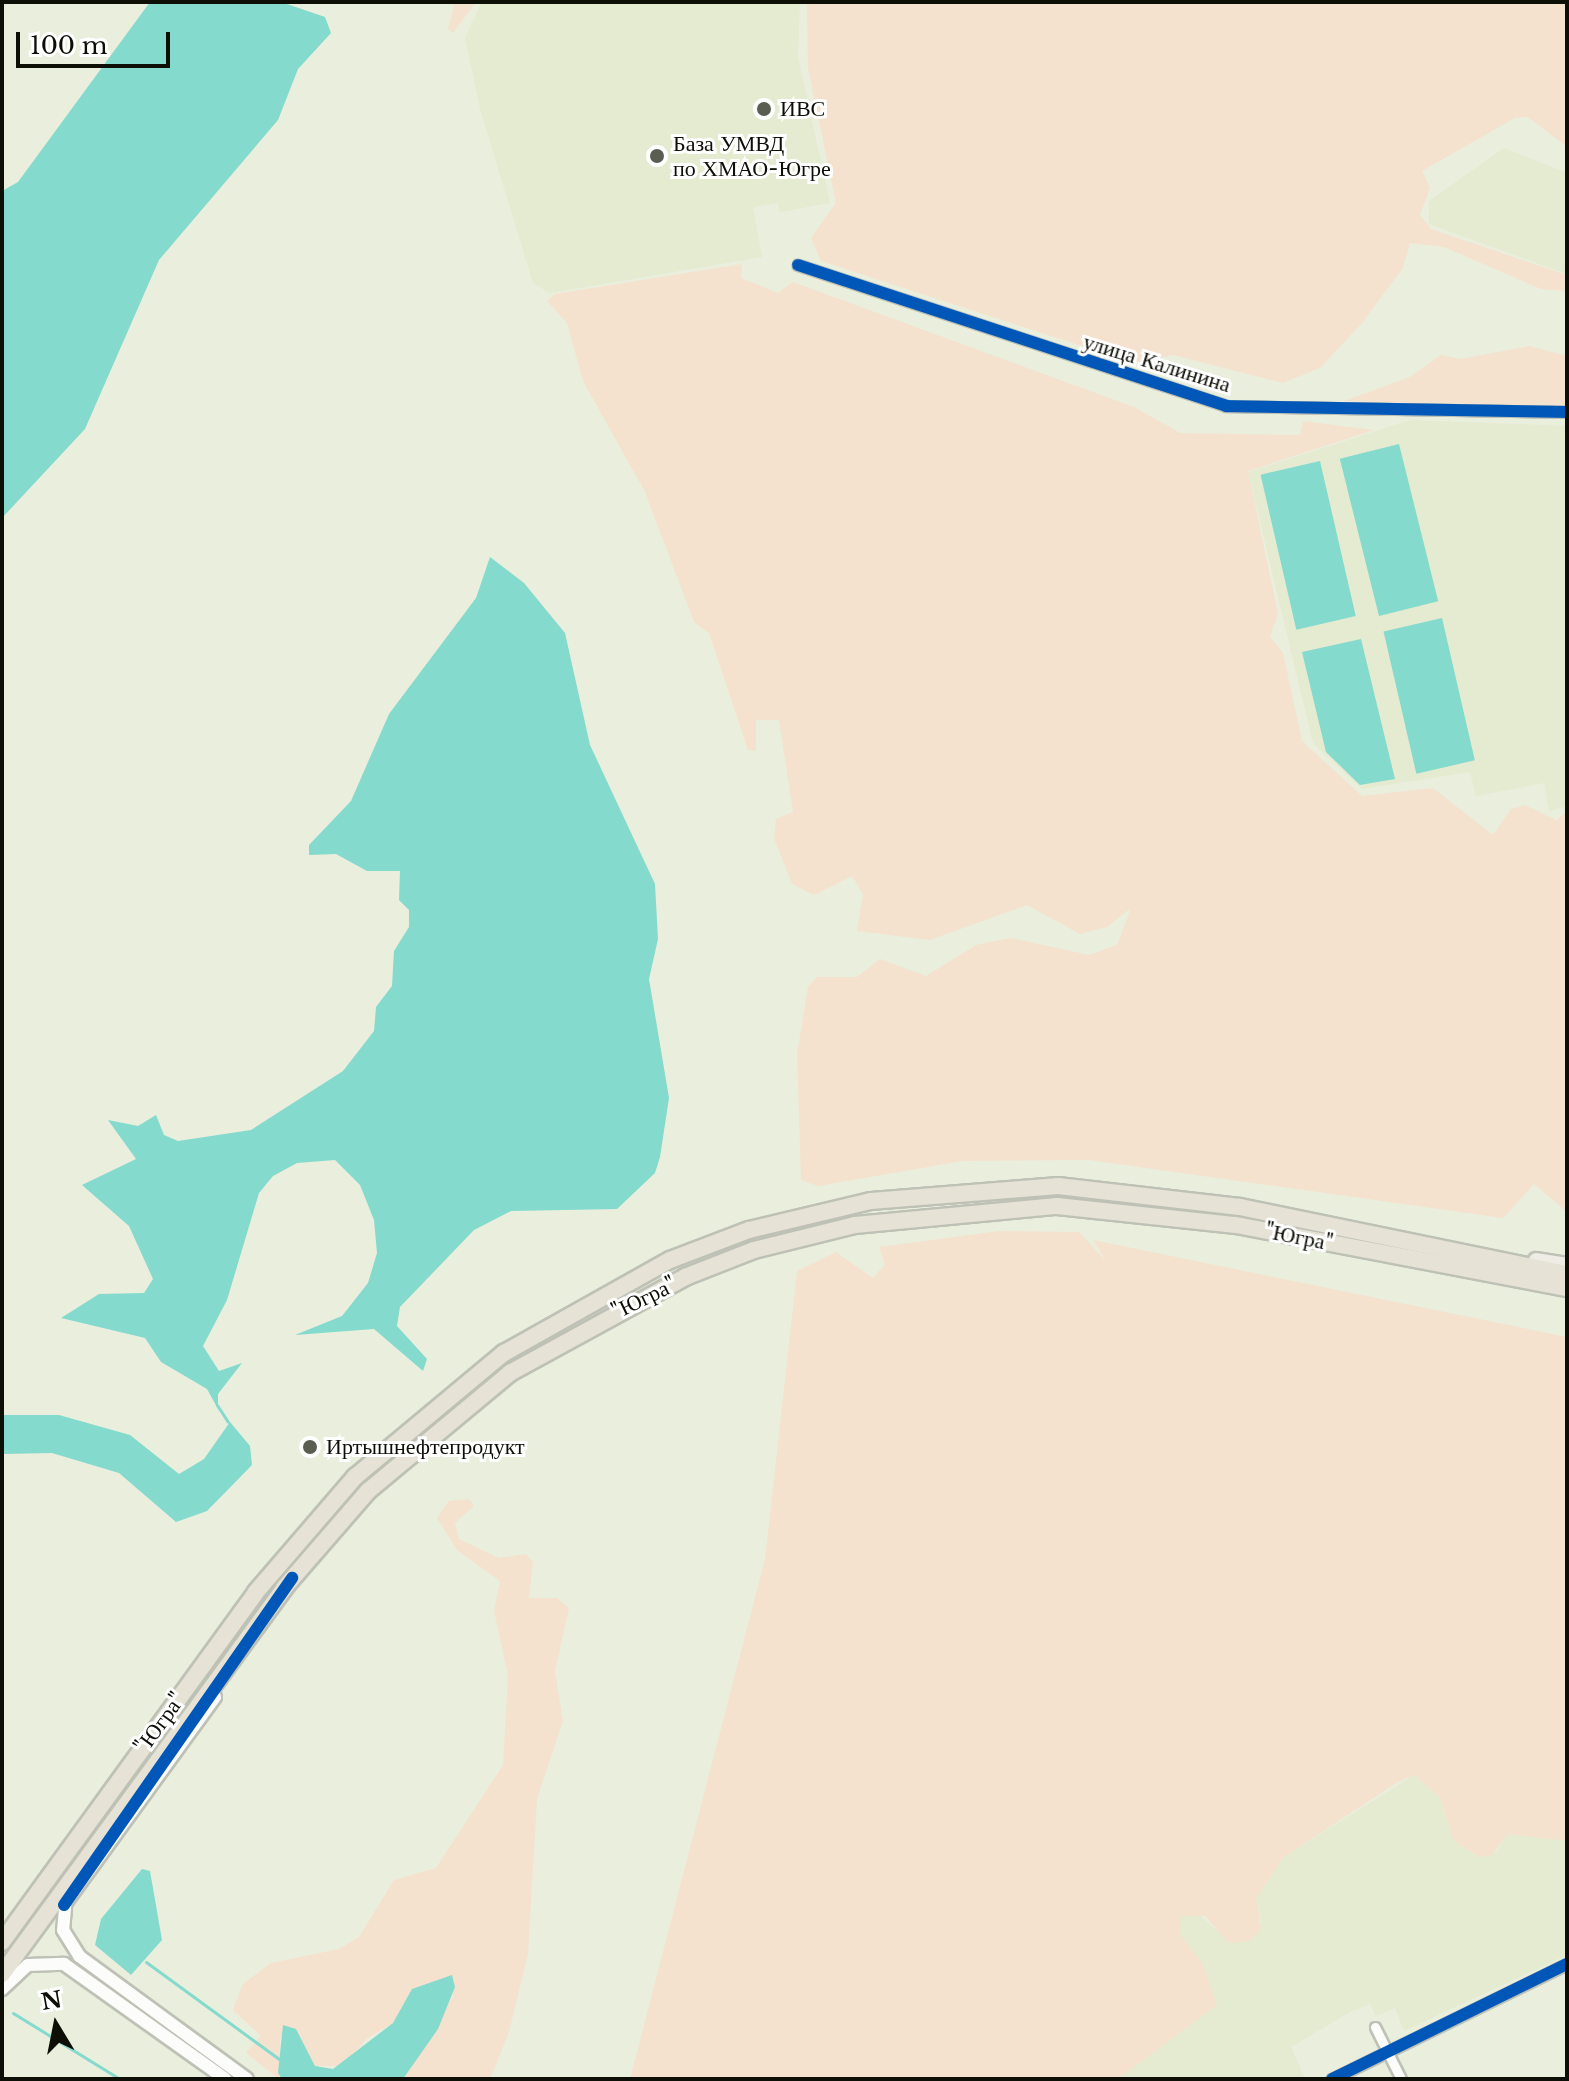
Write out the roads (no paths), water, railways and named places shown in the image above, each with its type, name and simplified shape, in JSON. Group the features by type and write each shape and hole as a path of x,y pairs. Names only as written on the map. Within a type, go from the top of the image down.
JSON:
{"highway":[{"name":"\"Югра\"","path":"2,1942 256,1592 355,1477 504,1353 640,1275 721,1240 813,1213 923,1193 1016,1187 1191,1199 1427,1243 1567,1274"},
{"name":"\"Югра\"","path":"2,1974 292,1578 408,1453 510,1373 649,1294 783,1241 927,1213 1057,1206 1208,1221 1567,1290"}],"main road":[{"path":"1427,1243 1567,1265"}],"street":[{"name":"улица Калинина","path":"798,265 1226,406 1567,412"},
{"path":"64,1905 292,1578"},
{"path":"71,1878 64,1905 65,1937 77,1963 225,2079"},
{"path":"2,1980 22,1968 52,1961 77,1963 247,2079"},
{"path":"1332,2079 1386,2049 1567,1964"},
{"path":"2,1989 22,1968"},
{"path":"1375,2027 1401,2079"}],"water":[{"path":"150,2 281,2 325,17 331,33 298,69 278,120 159,260 85,429 2,518 2,191 18,182"},
{"path":"1399,444 1438,601 1379,616 1340,459"},
{"path":"1320,461 1356,616 1296,630 1261,475"},
{"path":"490,557 524,583 565,633 590,745 655,884 658,939 649,979 669,1098 655,1173 617,1209 511,1211 474,1230 400,1307 397,1326 427,1359 423,1371 374,1329 295,1335 342,1316 368,1283 377,1253 374,1220 360,1185 335,1160 297,1163 273,1176 259,1193 227,1300 203,1346 219,1371 242,1363 218,1394 218,1409 207,1389 161,1362 145,1338 61,1318 99,1294 144,1293 153,1279 129,1226 82,1185 136,1159 108,1120 138,1126 156,1115 164,1135 178,1141 251,1130 343,1071 374,1031 376,1007 392,986 394,951 409,927 409,910 399,900 400,871 367,871 336,854 309,855 309,845 351,801 389,714 476,598"},
{"path":"1442,618 1475,760 1416,774 1384,631"},
{"path":"1361,639 1395,779 1360,785 1326,752 1302,652"},
{"path":"2,1415 59,1415 130,1435 179,1474 204,1459 230,1422 250,1446 252,1465 207,1511 176,1522 119,1473 52,1453 2,1454"},
{"path":"142,1869 150,1871 162,1940 131,1975 95,1945 101,1919"},
{"path":"452,1975 455,1987 438,2029 403,2079 282,2079 278,2073 283,2025 296,2029 315,2066 333,2069 393,2023 412,1989"}],"waterway":[{"path":"217,1405 228,1422"},
{"path":"146,1962 279,2059"},
{"path":"13,2013 120,2079"}],"place":[{"name":"ИВС","path":"764,109"},
{"name":"База УМВД по ХМАО-Югре","path":"657,156"},
{"name":"Иртышнефтепродукт","path":"310,1447"}]}
